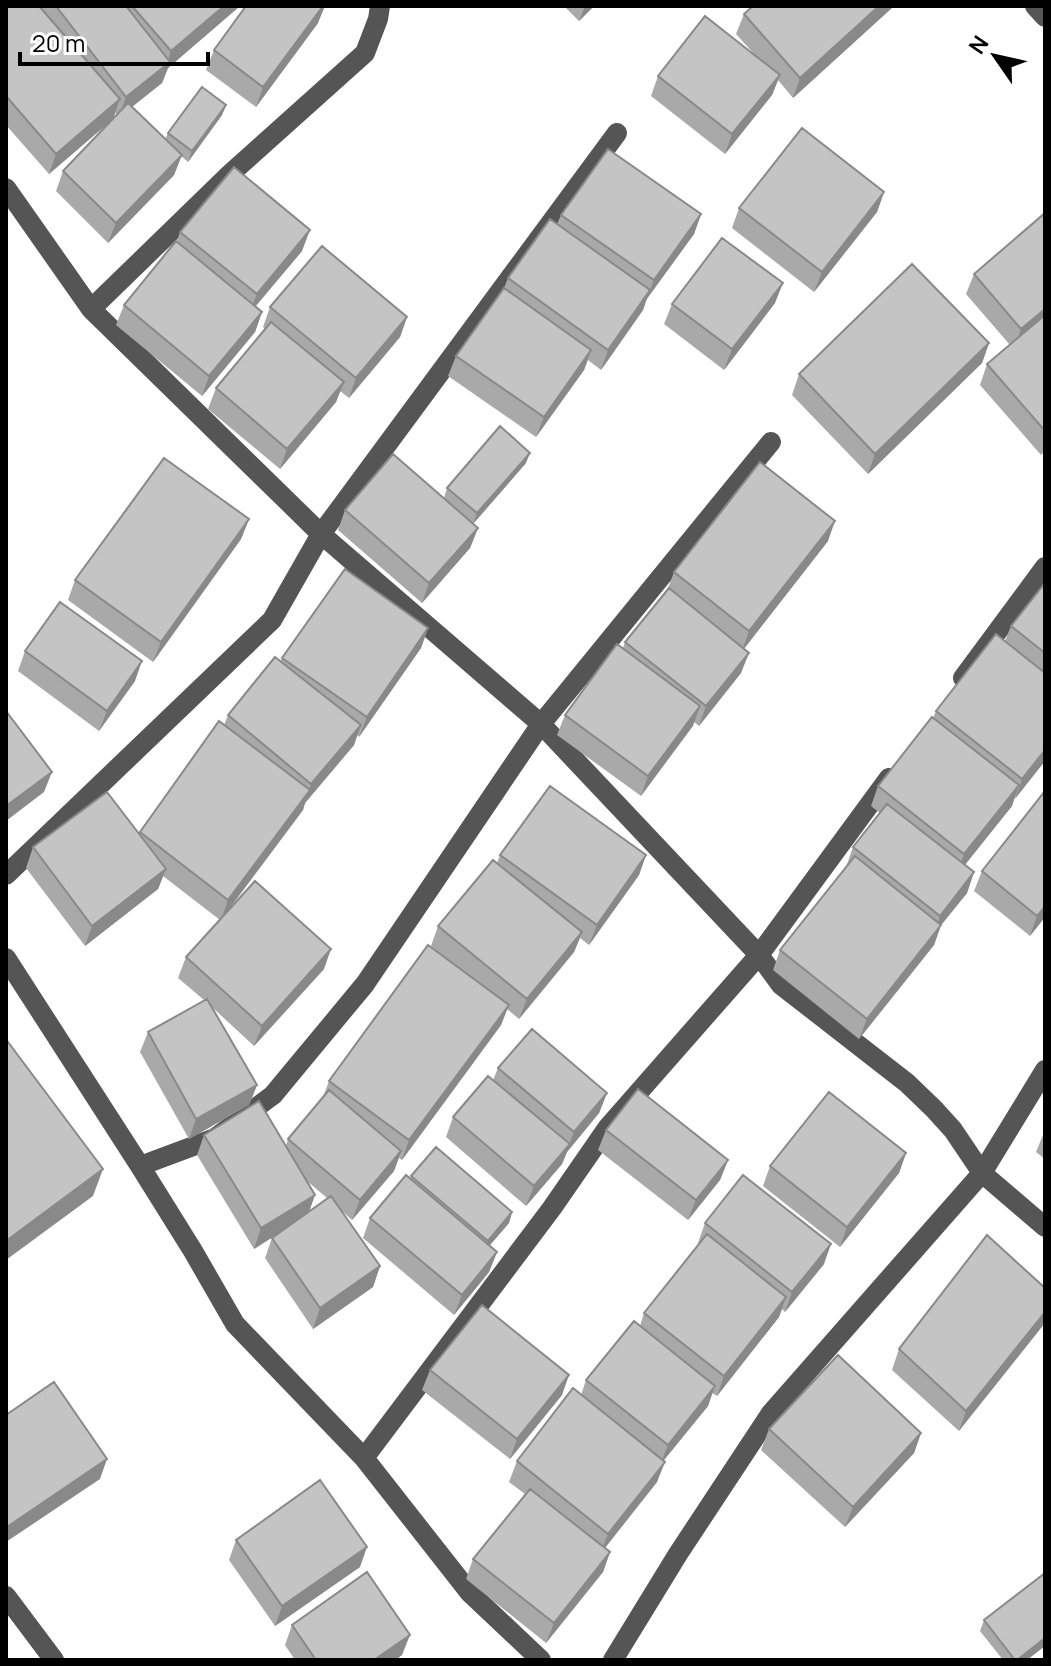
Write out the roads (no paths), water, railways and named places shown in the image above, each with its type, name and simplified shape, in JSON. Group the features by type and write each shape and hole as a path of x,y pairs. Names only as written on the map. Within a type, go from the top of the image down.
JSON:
{"street":[{"path":"91,309 230,174 365,53 380,6"},
{"path":"1035,6 1045,17"},
{"path":"6,875 272,620 321,534 617,133"},
{"path":"6,188 91,309 321,534 541,724 759,955 781,985 907,1083 953,1130 982,1173 1045,1227"},
{"path":"140,1166 215,1138 273,1095 365,984 541,724 771,442"},
{"path":"953,692 1045,567"},
{"path":"364,1458 543,1220 608,1127 759,955 897,767"},
{"path":"6,958 140,1166 235,1324 364,1458 470,1593 541,1660"},
{"path":"613,1660 771,1413 982,1173 1045,1070"},
{"path":"6,1596 54,1660"}]}
